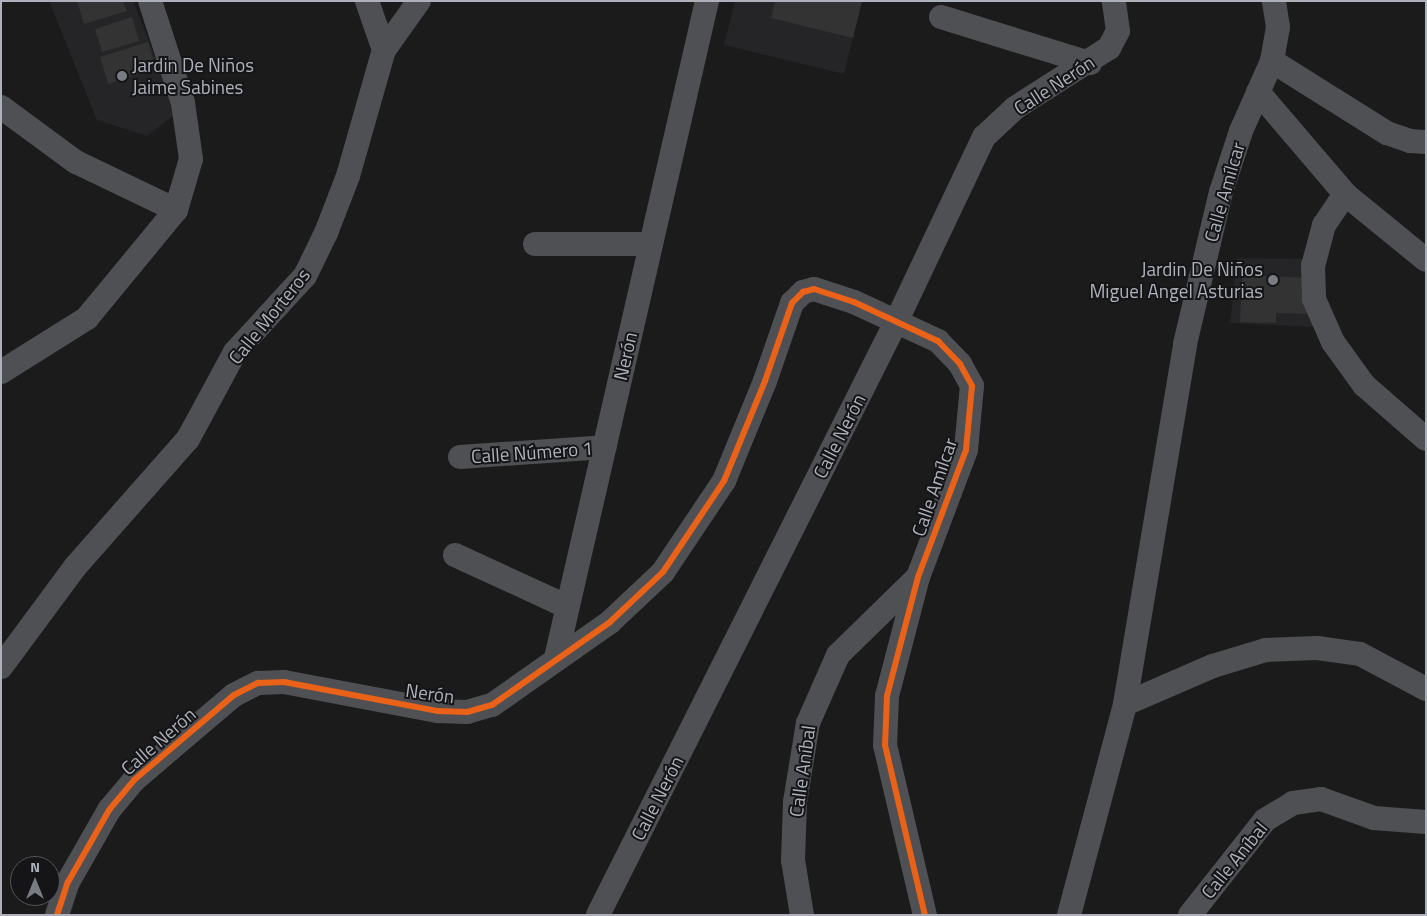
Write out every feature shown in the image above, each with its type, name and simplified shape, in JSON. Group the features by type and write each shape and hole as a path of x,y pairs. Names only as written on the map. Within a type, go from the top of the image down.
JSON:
{"street":[{"path":"1,372 87,318 176,210 191,159 183,103 150,1"},
{"path":"367,1 384,50"},
{"name":"Calle Morteros","path":"1,667 74,567 188,439 235,352 304,276 326,233 348,176 384,50 419,1"},
{"name":"Nerón","path":"284,682 438,711 466,712 492,705 556,658 566,606 605,447 706,1"},
{"name":"Calle Nerón","path":"598,915 897,320 984,137 1014,108 1090,63 1109,48 1118,31 1114,1"},
{"name":"Calle Amílcar","path":"1069,915 1125,704 1185,344 1221,192 1241,131 1272,61 1278,27 1274,1"},
{"path":"941,17 1090,63"},
{"path":"1272,61 1387,133 1410,141 1426,142"},
{"path":"1258,92 1345,194 1426,260"},
{"path":"1,107 76,162 176,210"},
{"path":"1345,194 1324,225 1312,266 1314,299 1333,342 1364,385 1426,439"},
{"path":"535,244 651,244"},
{"name":"Calle Amílcar","path":"556,658 610,622 669,564 724,481 765,381 792,303 803,292 814,289 897,320 938,341 960,364 972,386 966,450 918,577 888,696 885,744 925,915"},
{"name":"Calle Número 1","path":"460,457 605,447"},
{"path":"455,555 566,606"},
{"name":"Calle Aníbal","path":"802,915 793,860 795,802 808,723 838,655 918,577"},
{"path":"1125,704 1213,666 1266,650 1317,648 1360,654 1426,689"},
{"name":"Calle Nerón","path":"57,915 68,882 109,810 134,780 234,695 258,683 284,682"},
{"name":"Calle Aníbal","path":"1190,915 1265,820 1293,803 1322,799 1374,818 1426,822"}],"shaded area":[{"name":"Jardin De Niños Jaime Sabines","path":"49,1 133,1 177,113 147,136 97,120"},
{"path":"735,1 862,1 844,74 724,45"},
{"name":"Jardin De Niños Miguel Angel Asturias","path":"1237,258 1311,259 1315,327 1230,323"}],"building":[{"path":"77,1 123,1 127,11 84,24"},
{"path":"775,1 862,1 853,38 771,18"},
{"path":"132,17 139,41 102,52 95,29"},
{"path":"148,42 156,68 108,84 100,57"},
{"path":"1242,275 1310,278 1309,314 1276,313 1276,323 1240,322"}],"cycle path":[{"path":"57,915 68,882 109,810 134,780 234,695 258,683 284,682 438,711 467,712 492,705 610,622 663,572 724,481 765,381 792,303 803,292 814,289 854,302 938,341 960,364 972,386 966,450 918,577 887,696 885,745 925,915"}],"place":[{"name":"Jardin De Niños Jaime Sabines","path":"122,76"},
{"name":"Jardin De Niños Miguel Angel Asturias","path":"1273,280"}]}
